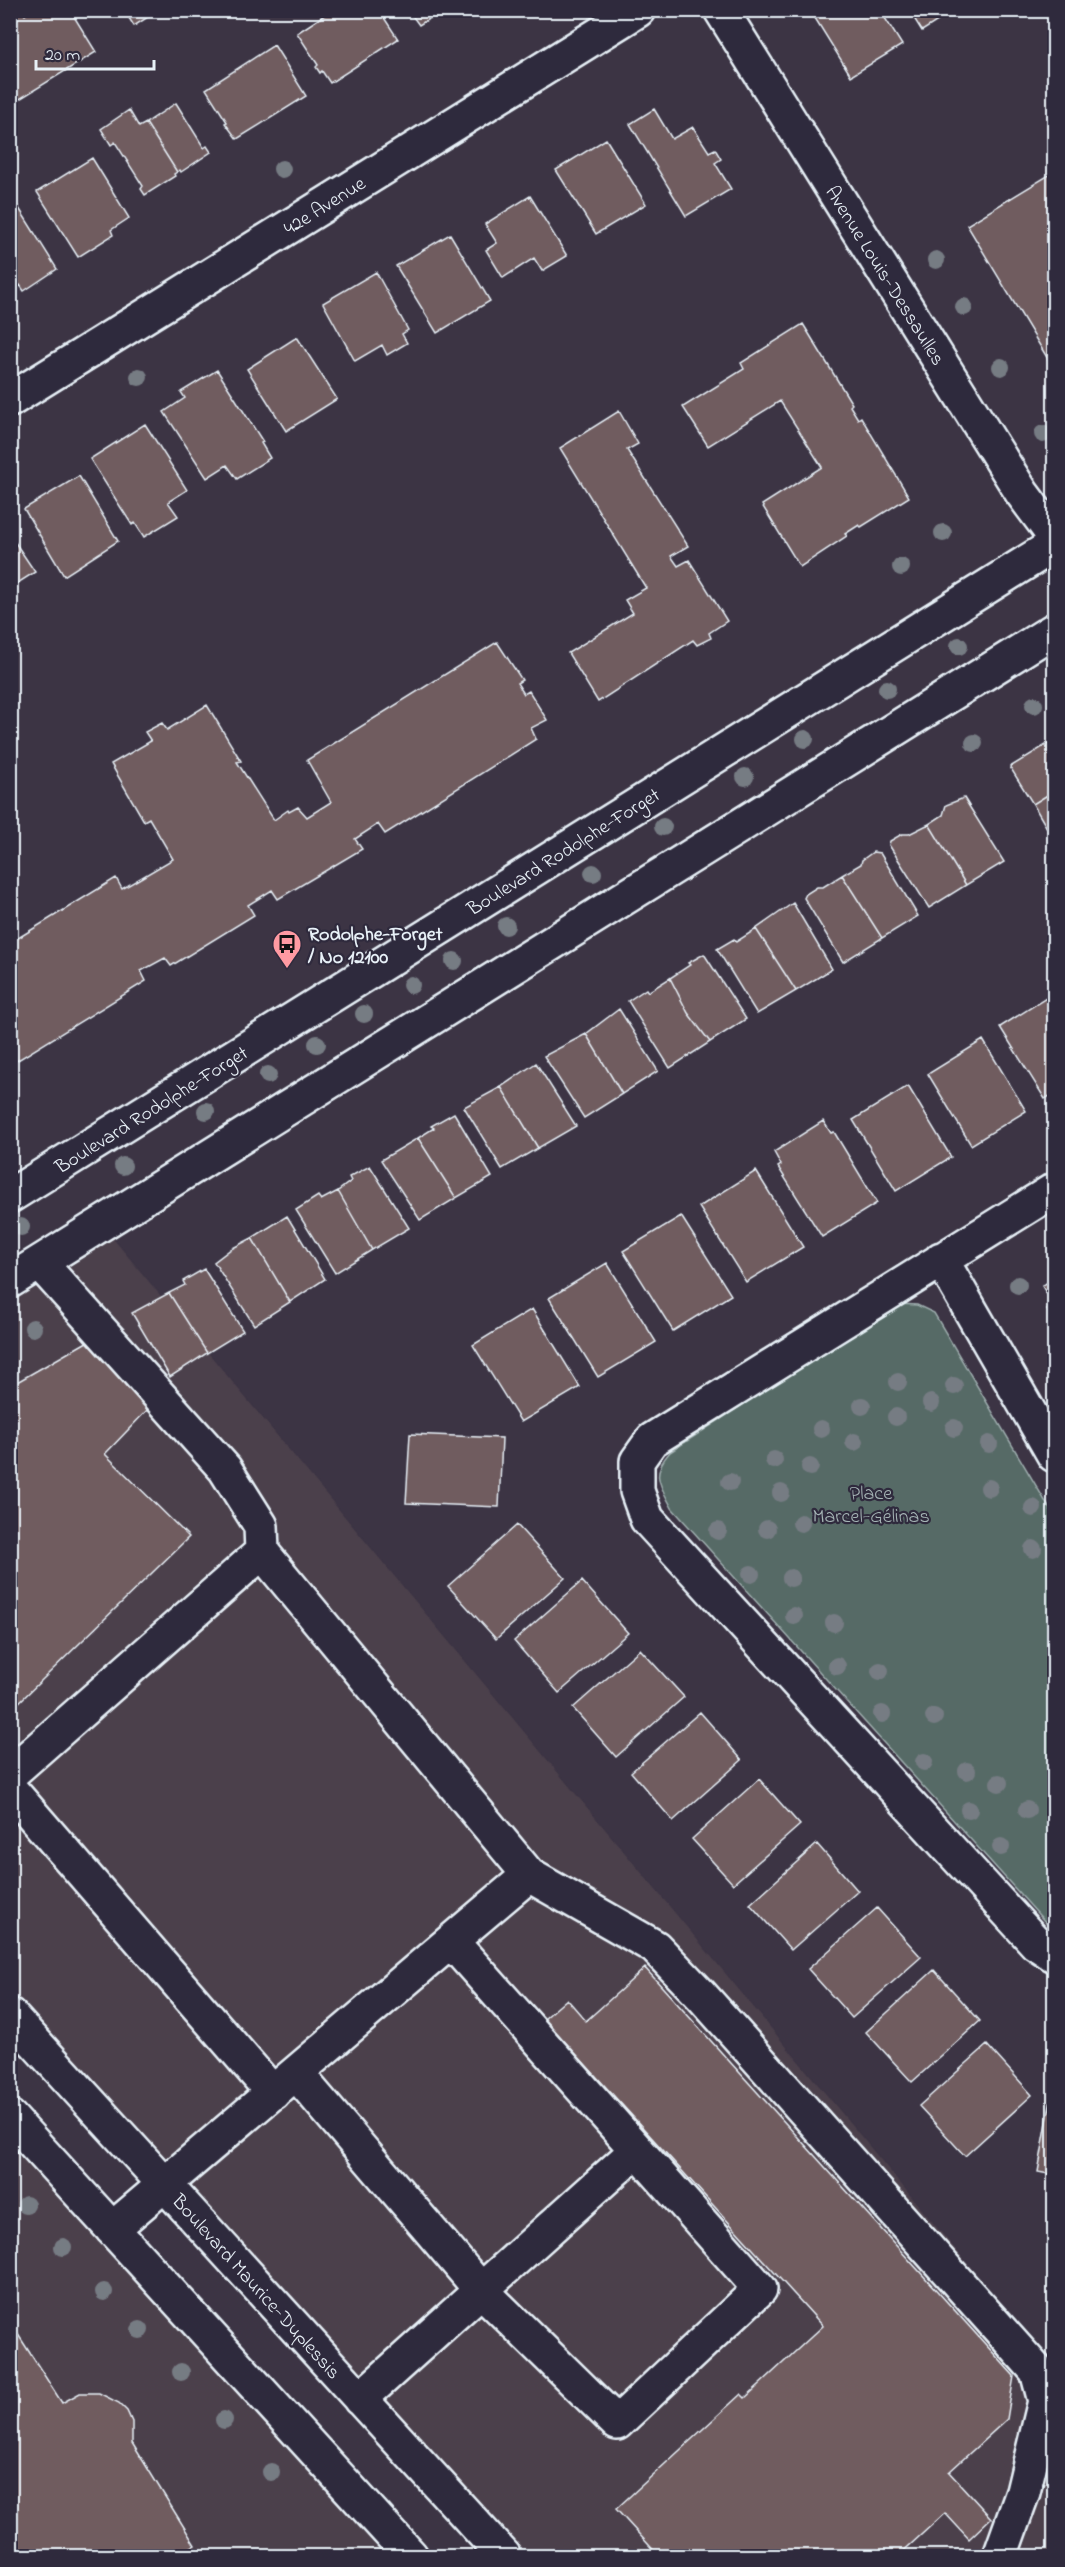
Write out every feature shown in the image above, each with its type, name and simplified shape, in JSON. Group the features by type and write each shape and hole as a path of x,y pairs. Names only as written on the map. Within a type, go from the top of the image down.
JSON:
{"street":[{"name":"42e Avenue","path":"10,400 638,10"},
{"name":"Avenue Louis-Dessaulles","path":"722,10 1022,493 1054,536"},
{"name":"Boulevard Rodolphe-Forget","path":"10,1196 1054,545"},
{"path":"10,1281 1054,630"},
{"path":"1054,1190 652,1440 637,1461 638,1491 648,1519 1036,1944 1054,1955"},
{"path":"940,1259 1054,1455"},
{"path":"40,1263 225,1469 261,1526 262,1552 529,1875 655,1947 701,1995 1037,2372 1045,2402 1023,2492 1000,2556"},
{"path":"10,1774 262,1552"},
{"path":"10,1789 481,2290 618,2423 760,2289 451,1941"},
{"path":"112,2229 529,1875"},
{"name":"Boulevard Maurice-Duplessis","path":"10,2015 504,2556"},
{"path":"10,2116 411,2556"},
{"path":"360,2399 637,2150"}],"shaded area":[{"path":"100,1223 1054,2368 1054,2556 506,2556 11,2008 10,1281"},
{"path":"11,2116 410,2556 11,2556"}],"green space":[{"name":"Place Marcel-Gélinas","path":"898,1304 917,1305 934,1313 1054,1516 1054,1928 1049,1926 1037,1913 672,1508 659,1480 660,1467 670,1452"}],"building":[{"path":"22,10 25,15 32,10 70,10 96,52 10,105 10,12"},
{"path":"124,10 159,10 134,26"},
{"path":"332,10 379,10 398,39 330,83 322,71 320,73 316,67 318,65 297,33"},
{"path":"408,10 443,10 419,25"},
{"path":"810,10 880,10 902,45 851,76"},
{"path":"909,10 955,10 922,31"},
{"path":"274,45 306,96 237,139 206,89"},
{"path":"176,103 204,148 207,146 211,152 181,172 180,170 177,172 146,123"},
{"path":"654,109 672,139 693,127 709,152 715,149 721,159 715,163 731,189 686,216 630,124"},
{"path":"129,110 139,127 146,123 177,172 175,176 145,195 141,189 143,186 115,142 111,145 101,129"},
{"path":"606,139 646,204 596,234 556,170"},
{"path":"92,158 129,218 111,230 113,235 78,257 37,192"},
{"path":"1054,172 1054,369 967,225"},
{"path":"530,196 567,256 542,271 534,258 503,278 486,250 497,243 485,224"},
{"path":"17,205 57,269 24,291 20,285 10,291 10,209"},
{"path":"450,234 490,301 437,333 396,266"},
{"path":"376,272 408,330 402,334 407,343 387,355 382,345 355,361 323,303"},
{"path":"803,324 852,404 850,406 858,419 861,417 909,497 861,527 859,525 845,534 847,536 800,567 762,505 822,467 780,401 708,446 683,407 744,369 741,363"},
{"path":"297,337 337,399 286,431 247,369"},
{"path":"217,370 263,442 261,443 270,458 237,479 227,465 207,478 164,412 185,398 181,392"},
{"path":"619,411 638,444 627,450 688,546 671,556 678,566 689,560 727,621 709,633 711,638 697,645 693,640 598,702 568,653 633,613 625,600 646,588 560,448"},
{"path":"145,424 187,490 168,502 178,516 144,537 135,523 132,525 90,459"},
{"path":"79,476 118,541 64,576 24,509"},
{"path":"10,535 35,572 10,588"},
{"path":"497,642 522,680 517,683 524,694 529,691 547,720 531,728 536,739 385,834 378,824 355,839 362,849 278,899 272,890 248,905 254,915 171,966 165,958 141,971 146,981 10,1065 10,943 116,878 122,889 173,859 149,818 144,821 111,764 151,741 145,732 162,723 167,730 207,705 241,761 237,762 274,820 288,810 289,812 298,807 307,817 331,802 307,760"},
{"path":"1054,740 1054,791 1033,804 1010,767"},
{"path":"1054,791 1054,840 1033,804"},
{"path":"964,798 1004,862 966,885 929,824 943,815 946,805"},
{"path":"929,824 966,885 929,908 889,845 890,841 902,834 909,834"},
{"path":"873,852 880,853 918,916 882,938 842,875 861,864 862,860"},
{"path":"842,875 882,938 843,962 804,898 817,887 823,887"},
{"path":"793,903 832,969 796,991 756,929"},
{"path":"756,929 796,991 757,1014 717,949 734,939 736,942"},
{"path":"704,954 746,1019 710,1042 688,1013 670,978 690,965 688,963"},
{"path":"670,978 688,1013 710,1042 670,1068 628,1001 646,989 648,992"},
{"path":"1054,993 1054,1093 1045,1099 1000,1027"},
{"path":"619,1009 658,1071 622,1094 586,1034"},
{"path":"586,1034 622,1094 584,1118 544,1056"},
{"path":"983,1040 1026,1111 971,1145 928,1074"},
{"path":"536,1063 576,1126 538,1148 501,1087"},
{"path":"908,1086 951,1157 896,1191 853,1120"},
{"path":"501,1087 538,1148 502,1169 464,1107"},
{"path":"454,1113 492,1177 456,1198 418,1138 434,1128 431,1126"},
{"path":"823,1121 831,1133 834,1132 877,1203 822,1237 778,1167 781,1165 774,1152"},
{"path":"418,1138 456,1198 420,1220 381,1160"},
{"path":"370,1166 409,1228 372,1250 338,1191 351,1181 349,1177"},
{"path":"756,1171 803,1247 746,1282 699,1207"},
{"path":"338,1191 372,1250 335,1273 296,1210 318,1196 321,1200"},
{"path":"287,1216 325,1279 290,1302 252,1238"},
{"path":"681,1216 731,1295 673,1331 623,1251"},
{"path":"252,1238 290,1302 254,1325 214,1262 231,1249"},
{"path":"607,1263 656,1342 598,1377 549,1298"},
{"path":"204,1269 243,1331 207,1353 169,1293 185,1285 183,1281"},
{"path":"1054,1278 1054,1306 1042,1286"},
{"path":"169,1293 207,1353 170,1377 132,1313"},
{"path":"1054,1306 1054,1322 1047,1310"},
{"path":"532,1309 580,1387 521,1422 473,1345"},
{"path":"92,1339 152,1405 105,1454 189,1537 10,1711 10,1386"},
{"path":"410,1434 502,1438 499,1507 406,1503"},
{"path":"517,1525 565,1578 496,1639 448,1586"},
{"path":"582,1581 628,1633 559,1693 514,1641"},
{"path":"640,1649 684,1697 616,1757 573,1708"},
{"path":"700,1712 742,1760 673,1821 631,1772"},
{"path":"759,1779 800,1825 733,1884 692,1839"},
{"path":"817,1844 858,1891 791,1950 750,1904"},
{"path":"877,1908 921,1957 852,2018 808,1969"},
{"path":"645,1968 1014,2376 1007,2419 949,2472 991,2518 969,2539 945,2513 898,2556 659,2556 616,2509 741,2394 745,2398 823,2326 544,2019 567,1999 586,2021"},
{"path":"934,1970 980,2021 912,2082 866,2032"},
{"path":"987,2045 1032,2095 965,2156 919,2106"},
{"path":"1054,2083 1054,2175 1038,2172"},
{"path":"10,2322 62,2403 80,2393 99,2393 119,2403 127,2411 132,2422 132,2443 195,2545 176,2556 10,2556"}],"place":[{"name":"Rodolphe-Forget / No 12100","path":"287,970"}]}
